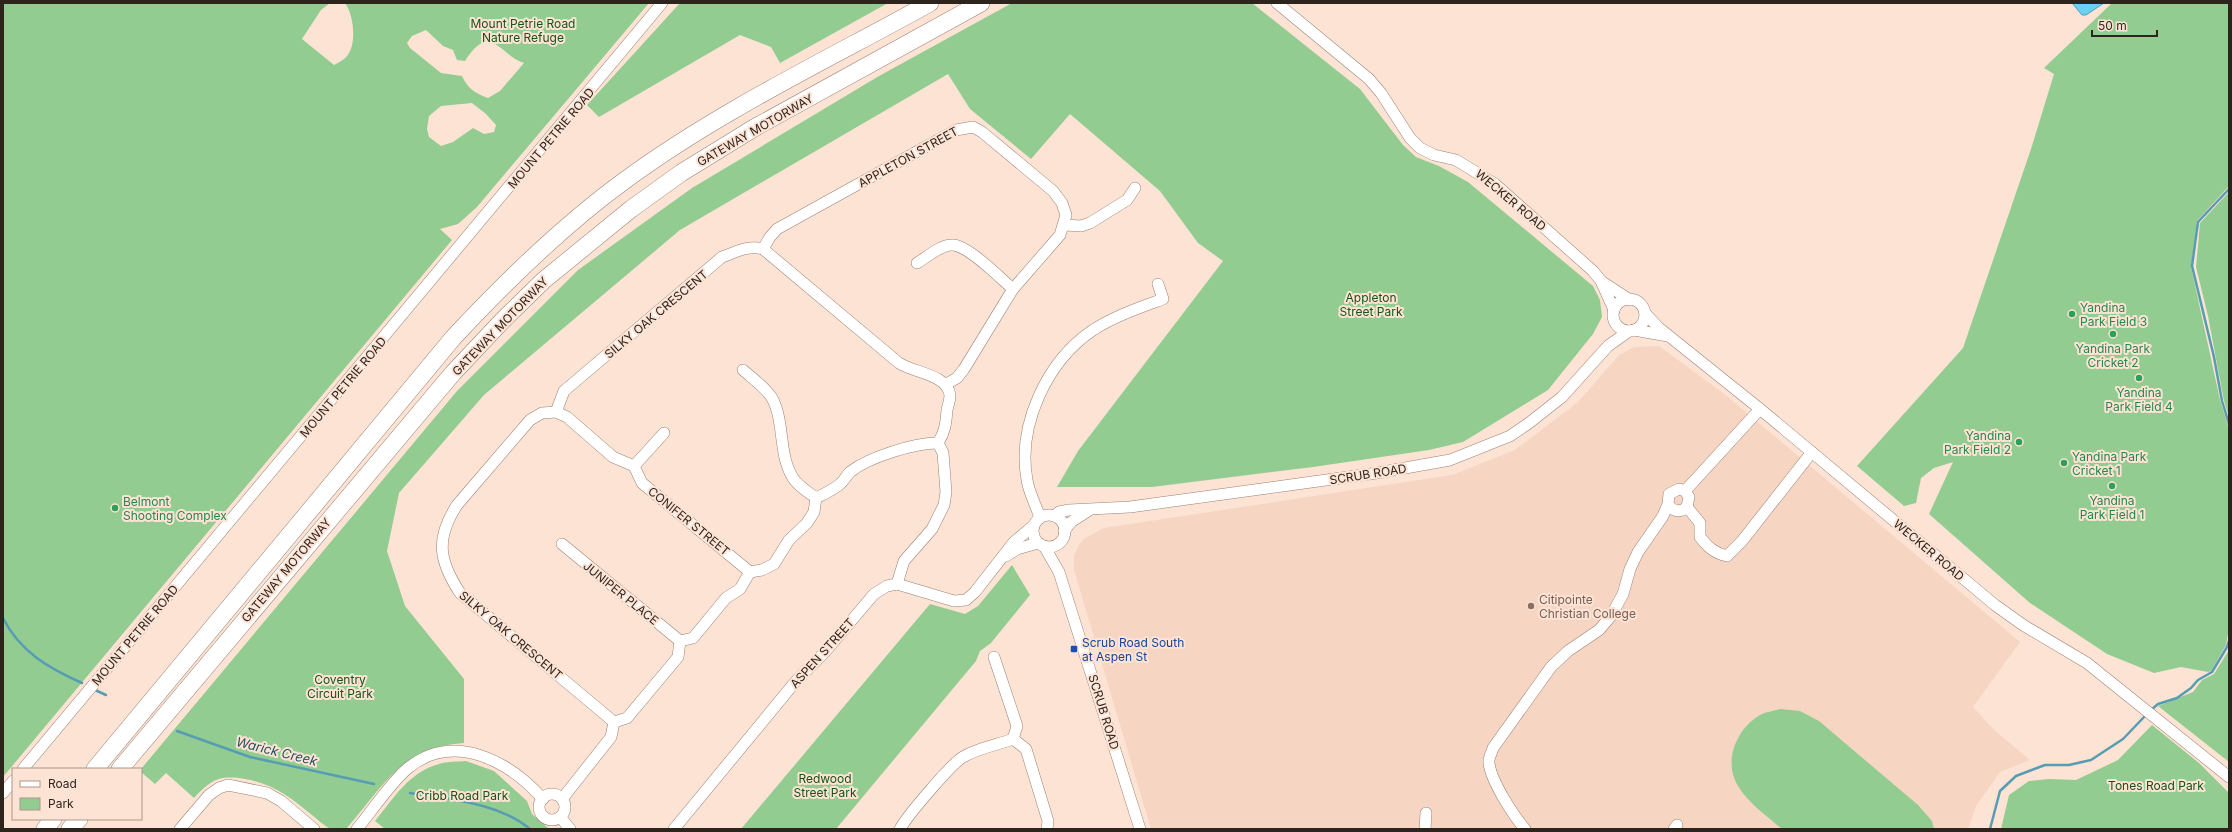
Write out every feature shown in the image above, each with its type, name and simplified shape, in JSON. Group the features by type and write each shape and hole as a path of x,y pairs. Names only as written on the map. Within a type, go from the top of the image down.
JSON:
{"highway":[{"name":"GATEWAY MOTORWAY","path":"96,768 453,338 512,276 546,245 624,181 694,134 930,3"},
{"name":"GATEWAY MOTORWAY","path":"121,768 448,379 503,320 544,280 631,209 720,148 981,3"},
{"path":"45,829 52,820"},
{"path":"70,829 78,820"}],"street":[{"name":"MOUNT PETRIE ROAD","path":"24,768 662,3"},
{"name":"WECKER ROAD","path":"1277,3 1369,79 1381,93 1410,138 1420,148 1434,155 1456,160 1495,184 1593,271 1601,281 1619,328 1669,336"},
{"name":"APPLETON STREET","path":"763,249 770,237 777,230 797,217 956,130 965,127 972,127 982,132 1053,190 1062,202 1066,215 1064,225"},
{"path":"946,384 957,378 964,369 1013,289 1060,235 1064,225 1081,226 1090,223 1127,200 1135,188"},
{"path":"917,264 942,248 952,245 965,250 1013,289"},
{"name":"SILKY OAK CRESCENT","path":"614,722 460,593 448,575 444,564 444,534 448,519 457,505 530,420 542,413 556,412 564,391 722,257 754,246 763,249"},
{"path":"763,249 899,363 907,368 936,378 946,384 950,395 944,433 938,443"},
{"name":"WECKER ROAD","path":"1601,281 1630,300 1640,304 1645,313 1669,336 1760,409 1995,605 2023,625 2087,663 2229,777"},
{"path":"1041,544 1033,535 1036,522 1026,480 1025,452 1031,421 1041,392 1068,351 1093,330 1116,317 1164,302 1158,284"},
{"path":"1614,315 1620,302 1630,300"},
{"path":"1631,331 1642,324 1645,313"},
{"name":"SCRUB ROAD","path":"1608,346 1614,315"},
{"name":"SCRUB ROAD","path":"1054,516 1059,512 1069,510 1088,511 1130,507 1362,475 1450,460 1510,436 1547,410 1582,376 1608,346 1631,331"},
{"path":"743,370 771,396 777,409 786,460 792,477 802,488 816,498"},
{"path":"1686,491 1760,409"},
{"path":"556,412 567,417 613,456 634,466 664,433"},
{"path":"816,498 841,484 850,472 896,450 926,443 938,443"},
{"path":"938,443 943,453 946,492 944,505 932,529 904,561 897,584 954,601 966,600 1002,559 1014,542 1044,515 1054,516 1062,522 1064,531 1059,543 1052,546 1041,544 1017,549 1002,559"},
{"path":"1687,507 1700,523 1700,537 1707,546 1717,554 1727,556 1742,541 1812,452"},
{"name":"CONIFER STREET","path":"634,466 642,483 750,572"},
{"path":"1525,829 1507,806 1495,779 1489,762 1493,748 1551,667 1568,651 1599,630 1611,616 1623,594 1630,569 1638,552 1663,516 1668,504 1668,497 1672,491 1678,489 1686,491"},
{"path":"1668,504 1677,511 1687,507 1690,500 1686,491"},
{"path":"562,799 611,737 614,722 627,718 678,657 680,641 693,638 726,598 740,589 750,572 762,570 774,564 789,540 807,523 814,512 816,498"},
{"name":"SCRUB ROAD","path":"1064,531 1071,522 1088,511"},
{"name":"SCRUB ROAD","path":"1059,543 1059,572"},
{"name":"JUNIPER PLACE","path":"562,544 680,641"},
{"name":"SCRUB ROAD","path":"1041,544 1059,572 1140,829"},
{"name":"ASPEN STREET","path":"674,829 796,681 825,652 874,594 887,586 897,584"},
{"path":"994,657 1017,726 1013,739"},
{"path":"900,829 952,766 963,757 978,750 1013,739"},
{"path":"1013,739 1026,748 1048,821 1047,829"},
{"name":"WECKER ROAD","path":"2198,751 2229,783"},
{"path":"356,829 408,768 422,760 438,754 474,752 491,758 522,778 543,799"},
{"path":"3,793 12,782"},
{"path":"180,829 208,795 219,788 228,785 267,793 281,801 314,829"},
{"path":"553,794 562,799 565,809 561,818 552,820 543,816 539,808 543,799 553,794"},
{"path":"1425,829 1426,813"},
{"path":"561,818 570,829"}],"shaded area":[{"name":"Citipointe Christian College","path":"1659,346 1723,393 2020,642 1973,707 1992,728 2030,760 2000,772 1976,806 1968,829 1151,829 1074,570 1074,556 1079,545 1085,538 1104,528 1452,475 1515,450 1578,402 1619,355 1634,347"}],"green space":[{"name":"Belmont Shooting Complex","path":"3,3 330,3 321,10 302,39 334,65 346,57 352,44 353,30 351,15 345,3 649,3 477,207 458,224 440,229 452,240 3,777","holes":["426,30 443,46 453,50 457,60 465,61 474,49 482,43 489,42 495,44 524,63 500,91 488,98 472,90 462,76 441,73 410,48 407,43 412,36","472,103 486,114 496,125 494,132 484,134 473,128 453,142 441,146 429,137 427,129 429,116 441,106"]},
{"path":"680,3 888,3 780,63 771,47 740,35 599,117 587,105"},
{"name":"Appleton Street Park","path":"1012,3 1252,3 1360,89 1403,145 1416,157 1439,166 1468,182 1593,286 1600,300 1602,317 1593,334 1548,390 1463,442 1429,450 1313,467 1152,487 1057,487 1078,451 1223,261 1198,243 1160,191 1070,114 1031,159 970,109 948,74 680,230 484,395 399,493 387,551 405,606 464,679 464,743 443,746 425,752 409,760 384,783 347,828 338,830 331,829 322,824 296,802 281,792 255,781 236,778 222,778 206,786 194,798 166,773 155,784 142,773 142,768 457,391 578,270 692,188 879,76"},
{"path":"2112,3 2229,3 2229,186 2197,221 2191,267 2220,400 2229,429 2229,628 2226,645 2211,671 2208,672 2181,667 2154,673 2107,654 2030,603 1929,514 1953,462 1934,468 1921,478 1916,503 1904,506 1857,466 1963,348 2031,149 2054,74 2044,68"},
{"path":"2229,192 2229,417 2224,401 2208,316 2196,267 2200,223"},
{"name":"Redwood Street Park","path":"1012,565 1030,595 991,643 980,651 976,661 836,829 741,829 930,604 965,614 978,606"},
{"path":"2229,650 2229,762 2158,706 2193,692 2202,680 2214,674"},
{"path":"1780,709 1800,711 1819,721 1918,805 1932,821 1934,829 1782,829 1758,809 1742,792 1734,777 1732,767 1734,747 1744,729 1760,715"},
{"name":"Tones Road Park","path":"2152,725 2199,763 2229,793 2229,829 2001,829 2009,795 2029,781 2049,779 2076,780 2118,760"},
{"name":"Cribb Road Park","path":"466,761 494,771 527,801 532,814 549,829 385,829 375,821 403,787 419,773 442,763"}],"water":[{"path":"2072,3 2104,3 2086,15 2082,15"}],"waterway":[{"path":"2229,189 2198,222 2192,266 2214,357 2222,401 2229,424"},
{"name":"Warick Creek","path":"3,618 18,640 36,658 82,683"},
{"path":"2151,710 2158,704 2177,698 2191,688 2198,680 2212,672 2229,641"},
{"name":"Warick Creek","path":"95,690 106,695"},
{"path":"1990,829 2000,791 2016,776 2045,765 2069,765 2091,760 2123,739 2146,715"},
{"name":"Warick Creek","path":"177,731 250,757 374,784"},
{"name":"Warick Creek","path":"410,793 457,800 488,808 503,813 530,829"}],"place":[{"name":"Yandina Park Field 3","path":"2072,314"},
{"name":"Yandina Park Cricket 2","path":"2113,334"},
{"name":"Yandina Park Field 4","path":"2139,378"},
{"name":"Yandina Park Field 2","path":"2019,442"},
{"name":"Yandina Park Cricket 1","path":"2064,463"},
{"name":"Yandina Park Field 1","path":"2112,486"},
{"name":"Belmont Shooting Complex","path":"115,508"},
{"name":"Citipointe Christian College","path":"1531,606"},
{"name":"Scrub Road South at Aspen St","path":"1074,649"}],"park label":[{"name":"Mount Petrie Road Nature Refuge","path":"523,30"},
{"name":"Coventry Circuit Park","path":"340,686"}]}
